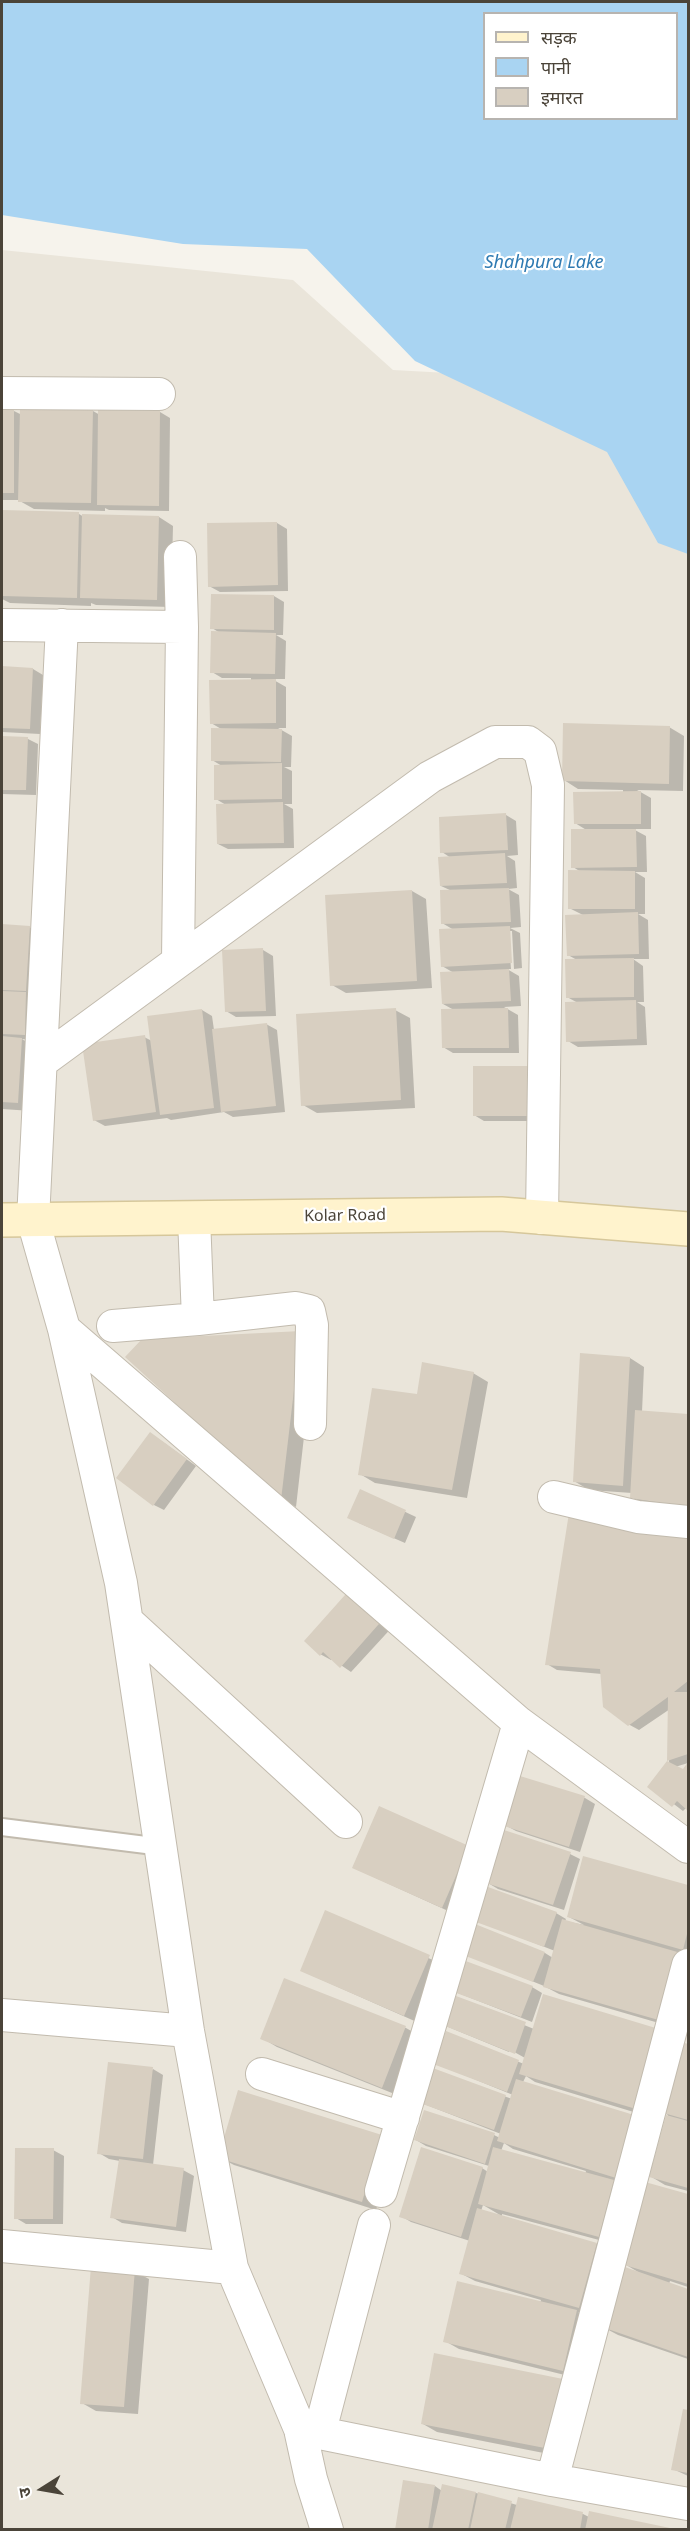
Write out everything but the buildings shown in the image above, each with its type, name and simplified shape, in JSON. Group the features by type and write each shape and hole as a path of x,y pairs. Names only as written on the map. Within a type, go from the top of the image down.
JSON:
{"main road":[{"name":"Kolar Road","path":"17,1220 501,1214 688,1228"}],"street":[{"path":"2,393 159,394"},
{"path":"178,960 182,627 180,557"},
{"path":"2,625 182,627"},
{"path":"62,625 41,1062 17,1220 64,1329 121,1583 188,2031 232,2268 310,2430"},
{"path":"41,1062 430,777 495,742 528,742 540,751 548,785 542,1218"},
{"path":"194,1218 198,1319"},
{"path":"112,1326 296,1308 309,1311 312,1324 310,1424"},
{"path":"64,1329 519,1723 688,1847"},
{"path":"554,1497 638,1518 688,1522"},
{"path":"128,1622 346,1822"},
{"path":"381,2191 519,1723"},
{"path":"552,2480 688,1965"},
{"path":"2,2015 188,2031"},
{"path":"262,2074 403,2118"},
{"path":"305,2529 312,2479 310,2430 374,2224"},
{"path":"2,2246 232,2268"},
{"path":"310,2430 552,2480 688,2504"},
{"path":"312,2479 327,2529"}],"lane":[{"path":"2,1827 162,1847"}],"shaded area":[{"path":"2,250 293,280 393,370 688,386 688,2529 2,2529"}],"water":[{"name":"Shahpura Lake","path":"2,2 688,2 688,554 658,543 607,452 415,361 307,249 183,244 2,215"}]}
